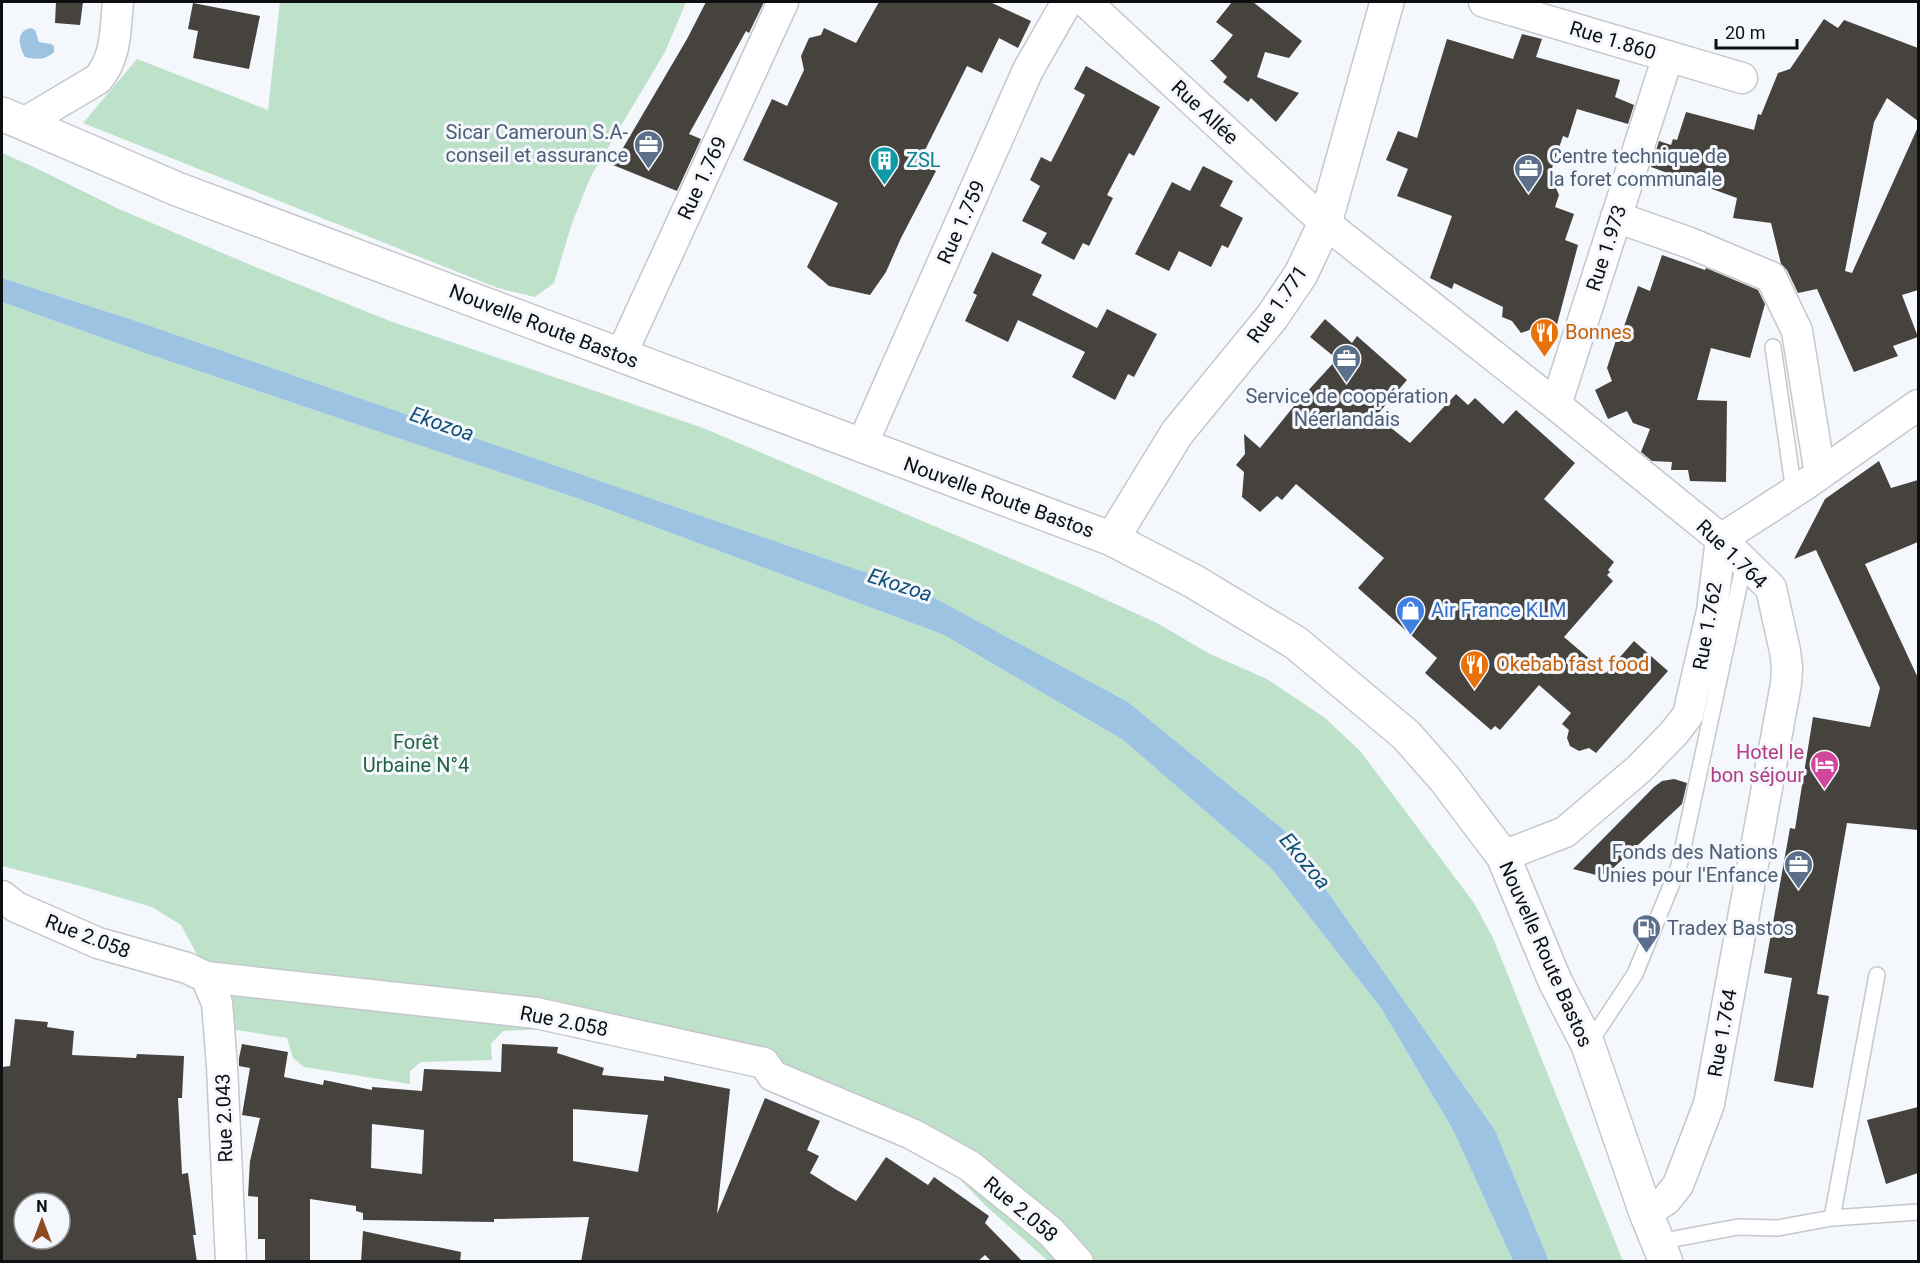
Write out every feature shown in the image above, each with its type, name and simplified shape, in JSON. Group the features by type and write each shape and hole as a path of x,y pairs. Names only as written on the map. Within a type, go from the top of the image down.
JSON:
{"main road":[{"name":"Rue 1.771","path":"1112,539 1177,432 1272,317 1301,274 1325,223 1387,2"},
{"name":"Nouvelle Route Bastos","path":"13,119 177,189 1112,539 1193,581 1296,644 1406,735 1444,778 1503,856 1555,981 1588,1045 1657,1239"}],"street":[{"path":"13,119 98,79 107,68 112,53 118,2"},
{"name":"Rue 1.769","path":"621,355 783,2"},
{"name":"Rue 1.759","path":"861,445 1028,70 1067,2"},
{"name":"Rue Allée","path":"1086,2 1325,223"},
{"name":"Rue 1.860","path":"1484,2 1742,78"},
{"name":"Rue 1.973","path":"1556,405 1668,56"},
{"path":"1616,217 1690,243 1771,277 1797,331 1820,474"},
{"name":"Rue 1.764","path":"1325,223 1556,405 1721,539 1771,588 1785,651 1786,684 1709,1104 1678,1185 1666,1200 1657,1239"},
{"path":"1721,539 1794,492 1918,405"},
{"name":"Rue 1.762","path":"1503,856 1565,832 1639,769 1688,715 1712,610 1721,539"},
{"name":"Rue 2.058","path":"2,896 16,907 98,943 187,968 206,977 536,1013 764,1063 773,1076 912,1134 970,1166 1051,1232 1078,1262"},
{"name":"Rue 2.043","path":"206,977 217,1003 231,1262"}],"lane":[{"path":"1773,347 1794,492"},
{"path":"1588,1045 1635,974 1679,866 1744,563"},
{"path":"1832,1218 1878,975"},
{"path":"1657,1239 1738,1227 1778,1228 1832,1218 1918,1212"}],"green space":[{"path":"280,2 686,2 665,52 591,176 572,223 554,283 535,297 498,288 83,123 137,59 268,110"},
{"path":"2,153 119,209 253,266 390,321 703,428 1078,587 1157,623 1210,654 1267,679 1324,717 1361,752 1474,903 1493,938 1623,1261 1549,1261 1495,1130 1284,830 1128,702 924,593 133,320 2,278"},
{"name":"Forêt Urbaine N°4","path":"2,302 142,352 588,502 944,635 1123,740 1271,868 1381,1008 1453,1130 1513,1261 1048,1261 986,1206 940,1159 783,1083 567,1028 503,1031 491,1044 492,1060 421,1062 410,1071 410,1084 304,1067 293,1058 287,1038 231,1029 212,982 181,925 152,907 2,866"}],"water":[{"path":"31,28 35,30 39,42 54,46 54,52 41,59 25,57 20,44 20,36 22,32"},
{"name":"Ekozoa","path":"2,278 133,320 925,593 1128,702 1284,830 1495,1130 1549,1261 1513,1261 1453,1130 1381,1008 1271,868 1123,740 944,635 588,502 142,352 2,302"}],"building":[{"path":"56,2 83,2 80,25 55,23"},
{"path":"706,2 764,2 749,33 746,31 689,134 701,139 677,191 613,165 687,39"},
{"path":"879,2 990,2 1031,21 1018,48 999,38 982,73 967,66 919,162 936,171 886,272 870,295 829,286 807,267 838,203 743,160 772,99 787,106 804,70 801,56 809,38 821,35 824,28 856,43"},
{"path":"1232,2 1253,2 1302,41 1289,58 1265,52 1257,77 1299,93 1276,122 1251,98 1248,102 1223,82 1227,77 1210,60 1213,60 1233,35 1216,22"},
{"path":"193,3 260,16 249,69 193,58 198,31 188,29"},
{"path":"1824,19 1838,28 1844,20 1918,48 1918,121 1887,98 1874,122 1845,271 1852,273 1918,127 1918,290 1902,295 1918,337 1893,346 1898,356 1854,372 1817,289 1798,293 1787,270 1781,264 1771,223 1733,218 1737,198 1651,167 1659,141 1671,145 1673,139 1677,140 1686,112 1754,130 1758,114 1761,115 1778,73 1790,69"},
{"path":"1522,34 1542,39 1536,57 1620,80 1615,97 1634,105 1628,124 1577,109 1568,138 1563,136 1550,174 1559,195 1555,207 1574,214 1565,240 1578,245 1555,332 1535,328 1521,333 1512,321 1502,317 1503,307 1454,283 1452,289 1430,278 1452,216 1397,196 1408,169 1386,160 1398,131 1417,138 1447,39 1513,59"},
{"path":"1086,66 1160,107 1134,156 1129,153 1107,195 1113,198 1089,246 1083,243 1074,260 1041,243 1047,233 1022,221 1040,186 1030,180 1041,157 1051,162 1085,95 1074,89"},
{"path":"1203,166 1233,181 1220,206 1243,218 1228,248 1222,245 1211,267 1179,251 1169,271 1135,254 1172,182 1190,191"},
{"path":"992,252 1042,275 1032,295 1097,328 1107,309 1157,334 1134,377 1128,374 1115,400 1072,377 1085,352 1018,320 1008,342 965,321 977,295 973,293"},
{"path":"1662,255 1705,270 1706,268 1758,290 1765,304 1750,358 1711,348 1697,400 1727,401 1726,482 1690,481 1688,470 1671,470 1672,462 1652,461 1641,452 1650,429 1633,423 1627,411 1608,419 1595,390 1612,381 1607,368 1617,337 1620,338 1638,286 1650,291"},
{"path":"1325,319 1352,343 1357,336 1407,380 1376,416 1410,443 1456,394 1468,405 1475,398 1503,424 1516,410 1575,463 1544,499 1614,562 1607,575 1613,581 1564,637 1606,673 1634,641 1668,671 1596,753 1589,748 1579,751 1570,746 1567,738 1569,730 1562,724 1571,713 1539,685 1500,730 1495,726 1491,730 1425,673 1437,658 1358,588 1384,558 1296,484 1282,500 1277,496 1260,512 1242,497 1244,472 1236,465 1245,454 1244,434 1260,448 1337,359 1310,337"},
{"path":"1879,461 1891,488 1918,480 1918,542 1865,564 1918,678 1918,830 1847,823 1817,994 1829,996 1813,1088 1774,1081 1792,978 1764,973 1790,828 1795,829 1813,717 1870,727 1880,688 1816,550 1794,559 1825,499"},
{"path":"1674,779 1687,783 1682,804 1610,871 1600,876 1573,869 1654,787 1662,781"},
{"path":"15,1019 48,1022 47,1027 74,1031 72,1055 136,1058 137,1054 184,1056 182,1098 178,1098 182,1174 188,1173 197,1262 2,1262 2,1067 10,1066"},
{"path":"242,1044 288,1052 284,1077 323,1085 324,1080 372,1090 372,1087 422,1091 424,1069 501,1072 502,1044 558,1047 557,1053 604,1068 602,1075 664,1081 664,1076 730,1089 717,1214 765,1098 820,1121 807,1150 819,1156 810,1173 835,1189 856,1201 886,1157 928,1185 934,1177 989,1216 985,1223 1023,1262 992,1262 985,1255 977,1262 581,1262 589,1217 494,1219 494,1222 363,1220 363,1213 356,1211 356,1206 310,1199 310,1262 265,1262 265,1239 258,1239 258,1197 248,1196 250,1161 260,1118 242,1115 250,1068 239,1066","holes":["573,1109 648,1115 638,1172 573,1161","372,1124 424,1130 422,1174 371,1168"]},
{"path":"1918,1107 1918,1173 1886,1184 1867,1120"},
{"path":"363,1231 461,1252 460,1262 361,1262"}],"place":[{"name":"Sicar Cameroun S.A- conseil et assurance","path":"649,170"},
{"name":"ZSL","path":"885,186"},
{"name":"Centre technique de la foret communale","path":"1528,194"},
{"name":"Bonnes","path":"1544,358"},
{"name":"Service de coopération Néerlandais","path":"1347,384"},
{"name":"Air France KLM","path":"1410,636"},
{"name":"Okebab fast food","path":"1475,690"},
{"name":"Hotel le bon séjour","path":"1825,790"},
{"name":"Fonds des Nations Unies pour l'Enfance","path":"1799,890"},
{"name":"Tradex Bastos","path":"1646,954"}]}
